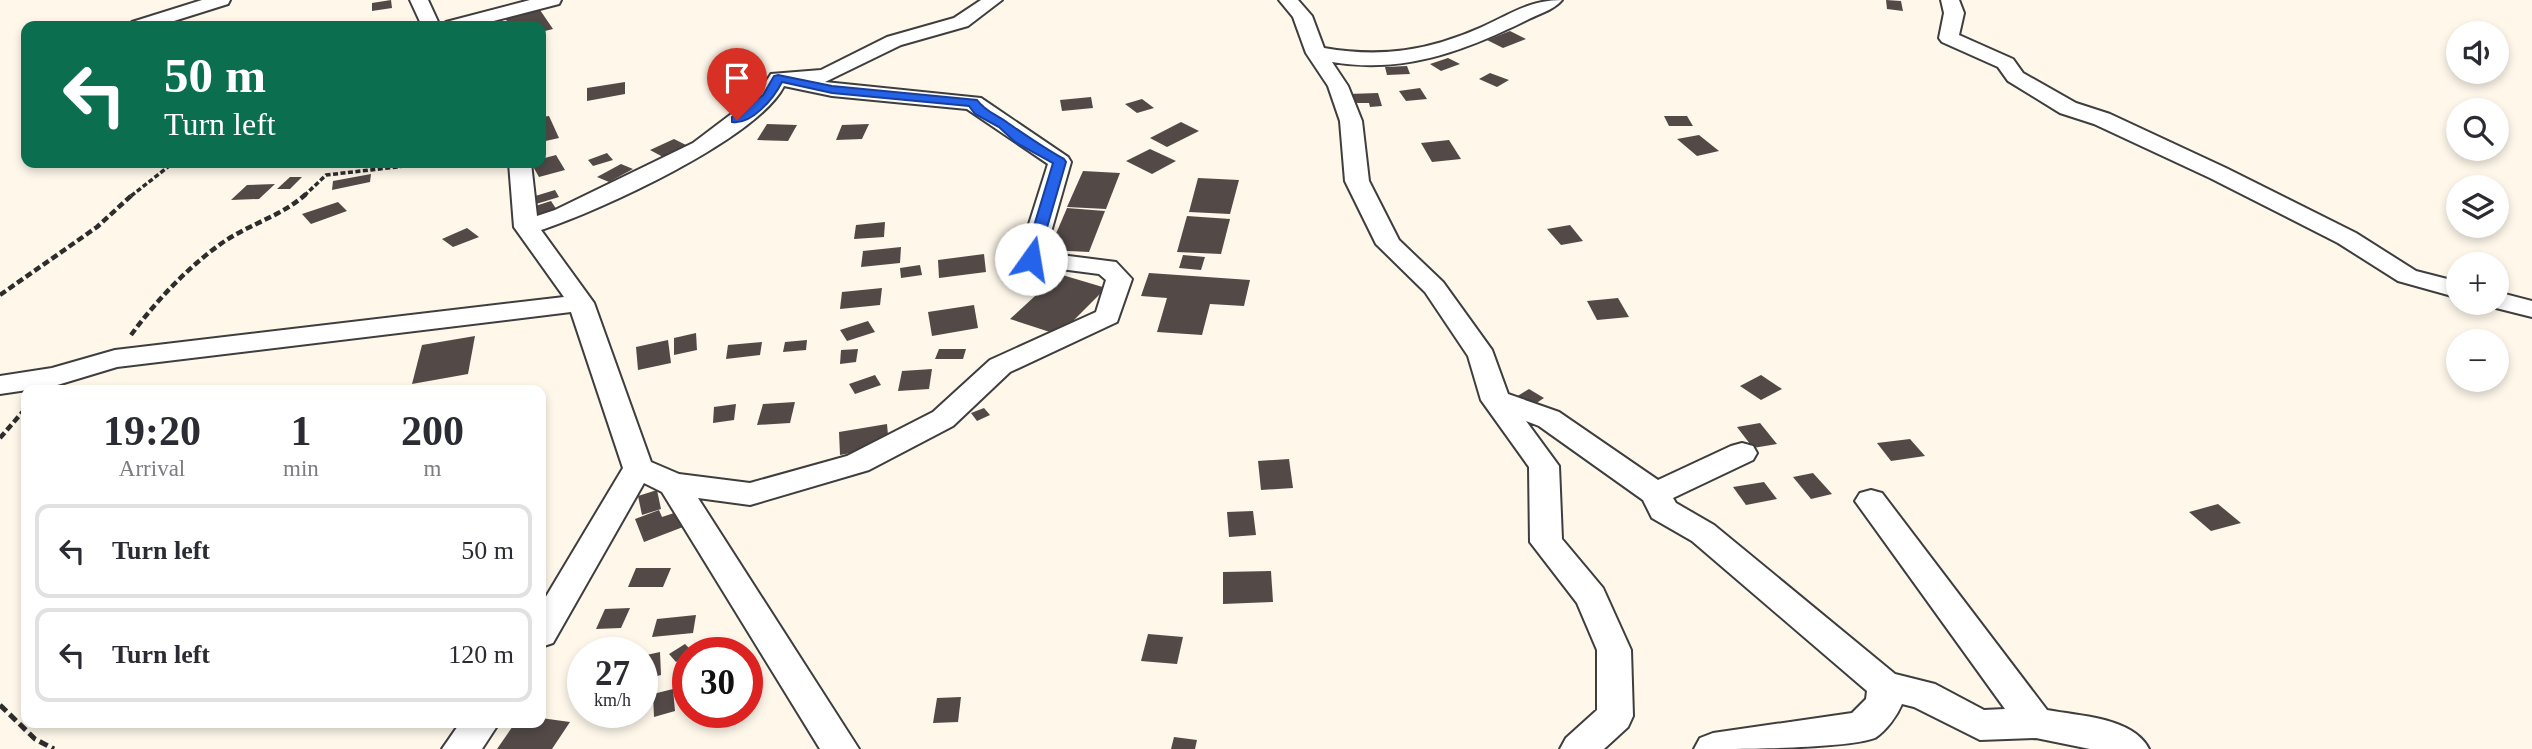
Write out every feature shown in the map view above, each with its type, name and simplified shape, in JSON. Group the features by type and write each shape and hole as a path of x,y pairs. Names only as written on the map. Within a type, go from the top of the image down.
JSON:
{"street":[{"path":"155,21 221,0"},
{"path":"419,0 429,21"},
{"path":"472,21 552,0"},
{"path":"778,78 825,76 894,41 961,22 993,0"},
{"path":"1288,0 1302,16 1316,53 1338,86 1351,121 1357,181 1388,244 1434,287 1482,356 1495,400 1544,466 1546,541 1591,597 1614,650 1615,716 1579,749"},
{"path":"1316,53 1376,61 1410,58 1469,41 1553,0"},
{"path":"1950,0 1954,13 1949,37 2006,63 2015,77 2068,108 2102,119 2218,173 2347,238 2407,276 2446,286"},
{"path":"526,227 563,215 701,148 768,97 778,78"},
{"path":"520,168 526,227 581,303 638,468 673,484 750,494 858,463 943,419 1000,366 1108,316 1119,279 1107,267 1031,259 1060,162 979,112 973,103 832,90 778,78"},
{"path":"0,385 54,377 114,359 581,303"},
{"path":"2509,303 2532,309"},
{"path":"1495,400 1549,419 1656,494 1663,510 1703,533 1885,686 1922,694 1980,725 2036,723 2107,737 2130,749"},
{"path":"1656,494 1742,453"},
{"path":"546,625 638,468"},
{"path":"673,484 840,749"},
{"path":"1871,501 2036,723"},
{"path":"1713,749 1863,727 1884,705 1885,686"},
{"path":"461,749 477,728"}],"path":[{"path":"0,295 96,227 148,180 166,168"},
{"path":"114,359 153,305 222,243 295,204 326,175 388,168"},
{"path":"0,438 21,414"},
{"path":"0,705 21,725"},
{"path":"24,728 35,739 54,749"}],"building":[{"path":"391,0 392,8 372,11 372,3"},
{"path":"1886,0 1901,1 1903,11 1887,9"},
{"path":"540,10 553,29 546,31 546,21 507,21 505,18"},
{"path":"1510,31 1526,39 1503,48 1487,40"},
{"path":"1448,58 1460,64 1441,71 1430,64"},
{"path":"1407,66 1410,74 1387,75 1385,67"},
{"path":"1490,73 1509,80 1497,87 1479,79"},
{"path":"737,80 751,88 732,96 718,87"},
{"path":"625,82 625,94 587,101 587,88"},
{"path":"1420,88 1427,99 1406,101 1399,91"},
{"path":"1378,93 1382,106 1370,107 1369,103 1350,103 1348,94"},
{"path":"1091,97 1093,108 1062,111 1060,100"},
{"path":"1142,99 1154,108 1137,113 1125,104"},
{"path":"546,116 549,116 559,138 546,141"},
{"path":"1664,116 1687,116 1693,126 1669,126"},
{"path":"1181,122 1199,131 1167,147 1150,138"},
{"path":"767,124 797,125 788,141 757,140"},
{"path":"869,124 862,139 836,140 842,125"},
{"path":"1699,135 1719,151 1697,156 1677,139"},
{"path":"674,139 688,146 663,157 650,150"},
{"path":"1449,140 1461,159 1432,162 1421,143"},
{"path":"1150,149 1176,161 1152,174 1126,161"},
{"path":"607,153 613,160 593,166 588,160"},
{"path":"556,155 565,170 539,177 534,168 546,168 546,158"},
{"path":"621,164 633,169 609,182 597,177"},
{"path":"1083,171 1120,173 1106,209 1067,207"},
{"path":"371,174 370,182 332,190 333,181"},
{"path":"290,177 302,177 290,189 277,189"},
{"path":"1198,178 1239,180 1230,214 1189,212"},
{"path":"275,184 259,199 231,200 247,185"},
{"path":"555,190 559,197 536,204 532,197"},
{"path":"551,201 557,210 536,217 529,208"},
{"path":"338,202 347,211 311,224 302,214"},
{"path":"1067,208 1105,211 1089,252 1049,250"},
{"path":"1187,216 1230,219 1221,254 1177,252"},
{"path":"885,222 884,237 854,239 856,225"},
{"path":"1570,225 1583,241 1561,245 1547,229"},
{"path":"467,228 479,237 453,247 442,239"},
{"path":"901,247 900,263 861,267 863,251"},
{"path":"984,254 986,272 939,278 938,260"},
{"path":"1183,255 1205,257 1201,270 1179,268"},
{"path":"920,265 922,275 901,278 900,268"},
{"path":"1149,273 1250,280 1244,306 1210,304 1202,335 1157,332 1167,298 1141,296"},
{"path":"1059,274 1106,288 1059,335 1010,319"},
{"path":"882,288 880,305 840,309 842,292"},
{"path":"1618,298 1629,317 1597,320 1587,301"},
{"path":"974,305 978,328 932,336 928,312"},
{"path":"868,321 875,332 847,341 840,330"},
{"path":"696,333 697,350 674,355 674,338"},
{"path":"475,336 468,374 412,384 422,345"},
{"path":"668,340 671,363 638,370 636,347"},
{"path":"807,340 806,350 783,352 785,342"},
{"path":"762,342 760,355 726,359 728,345"},
{"path":"858,349 856,362 840,364 841,350"},
{"path":"939,349 966,349 963,359 935,359"},
{"path":"932,369 929,389 898,391 902,371"},
{"path":"875,375 881,385 855,394 849,384"},
{"path":"1761,375 1782,389 1761,400 1740,386"},
{"path":"1529,389 1544,398 1526,410 1511,400"},
{"path":"795,402 790,423 757,425 763,404"},
{"path":"736,404 734,420 713,423 714,407"},
{"path":"984,408 990,415 977,421 971,413"},
{"path":"1760,423 1777,444 1753,448 1737,427"},
{"path":"887,424 889,446 840,455 839,432"},
{"path":"1910,439 1925,456 1891,461 1877,443"},
{"path":"1289,459 1293,488 1261,490 1258,461"},
{"path":"1813,473 1832,494 1811,499 1793,477"},
{"path":"1764,482 1777,499 1746,505 1733,487"},
{"path":"657,490 661,509 642,515 638,496"},
{"path":"2218,504 2241,523 2211,531 2189,512"},
{"path":"659,510 662,517 677,512 683,527 644,542 635,519"},
{"path":"1253,511 1256,535 1229,537 1227,512"},
{"path":"636,568 671,568 663,587 628,587"},
{"path":"1271,571 1273,602 1223,604 1223,572"},
{"path":"630,608 621,628 596,629 605,609"},
{"path":"696,615 693,633 652,637 657,619"},
{"path":"1148,634 1183,637 1177,664 1141,661"},
{"path":"658,652 661,675 658,676"},
{"path":"672,689 672,712 658,716 658,693"},
{"path":"961,697 958,722 933,723 937,698"},
{"path":"546,719 567,722 567,726 552,749 497,749 512,728 546,728"},
{"path":"1174,737 1197,740 1195,749 1171,749"}],"route":[{"path":"737,120 768,97 778,78 832,90 965,100 973,103 979,112 1060,162 1031,259"}]}
